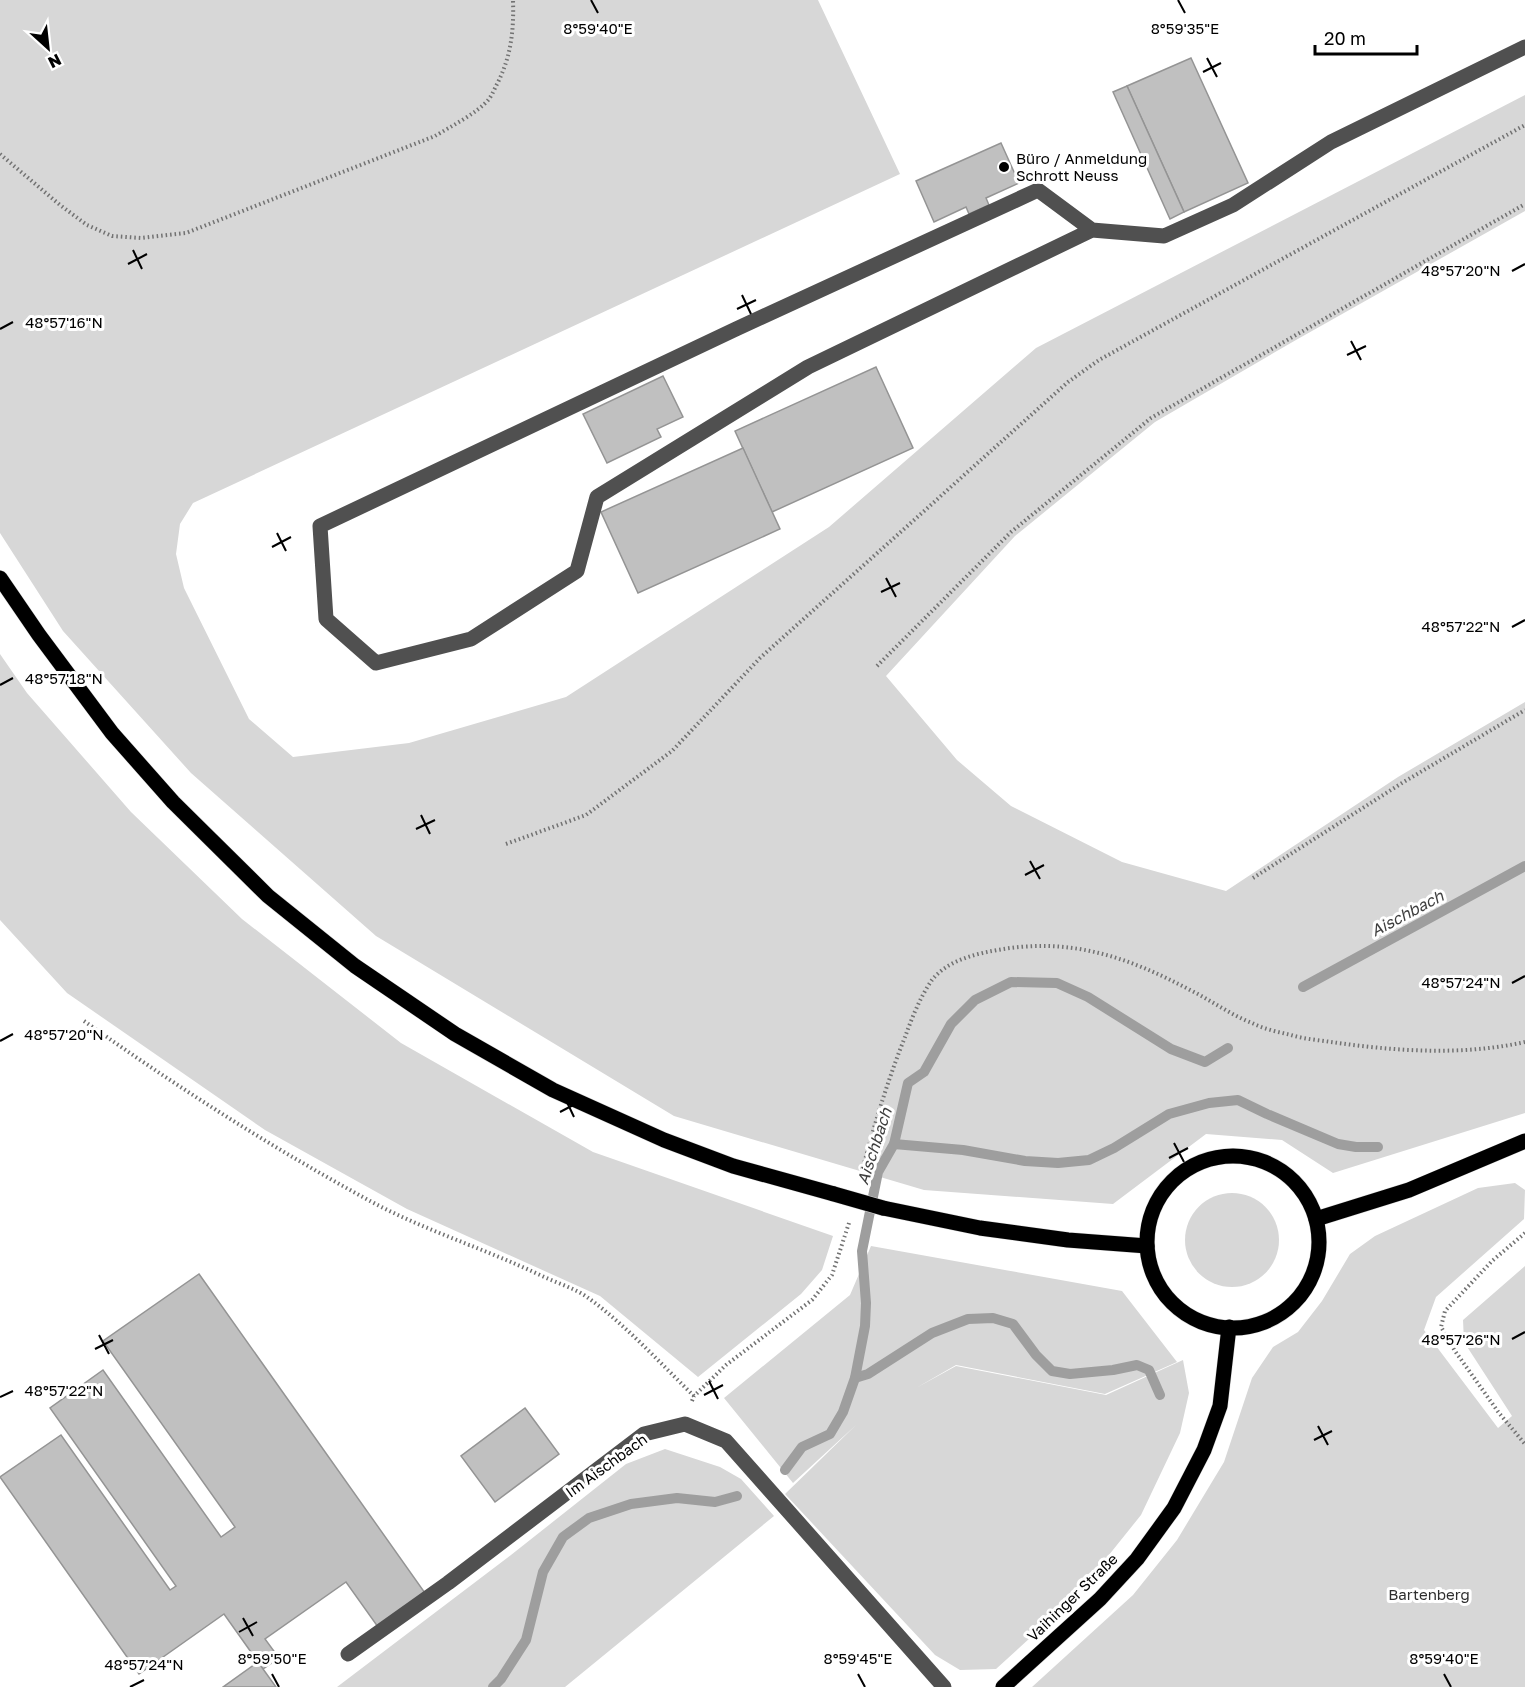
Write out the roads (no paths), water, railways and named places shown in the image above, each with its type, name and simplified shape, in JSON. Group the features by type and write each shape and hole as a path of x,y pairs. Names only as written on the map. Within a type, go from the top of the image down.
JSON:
{"main road":[{"path":"0,578 112,733 173,802 268,896 355,966 455,1034 553,1090 664,1140 733,1166 883,1208 980,1228 1068,1240 1147,1246"},
{"path":"1316,1219 1409,1190 1525,1141"},
{"path":"1226,1156 1243,1157 1259,1160 1275,1167 1300,1189 1316,1219 1318,1252 1308,1284 1286,1309 1256,1324 1229,1327 1206,1324 1191,1317 1165,1295 1150,1265 1147,1246 1148,1232 1151,1215 1158,1200 1179,1174 1209,1159 1226,1156"},
{"name":"Vaihinger Straße","path":"1003,1687 1100,1599 1137,1559 1174,1508 1204,1450 1220,1406 1229,1327"}],"lane":[{"path":"1092,230 1038,190 736,329 320,526 326,619 376,663 471,639 577,571 597,497 808,367 1092,230 1164,236 1233,205 1331,142 1525,47"},
{"name":"Im Aischbach","path":"348,1654 448,1582 644,1434 685,1424 726,1441 944,1687"}],"waterway":[{"name":"Aischbach","path":"1303,987 1525,866"},
{"name":"Aischbach","path":"785,1470 802,1447 830,1434 843,1412 855,1378 865,1326 866,1303 862,1251 878,1172 894,1144 908,1083 924,1072 951,1024 975,1000 1011,982 1057,983 1088,997 1171,1049 1205,1062 1228,1048"},
{"path":"894,1144 963,1150 1025,1161 1058,1163 1089,1160 1114,1148 1169,1114 1209,1103 1238,1100 1338,1144 1378,1147"},
{"path":"855,1378 868,1374 932,1333 968,1319 993,1318 1013,1324 1036,1355 1052,1371 1070,1374 1137,1365 1149,1370 1160,1395"},
{"name":"Aischbach","path":"493,1687 501,1679 526,1640 543,1572 563,1537 589,1518 631,1504 677,1498 715,1502 737,1496"}],"place":[{"name":"Büro / Anmeldung Schrott Neuss","path":"1004,167"}],"park label":[{"name":"Bartenberg","path":"1429,1594"}]}
